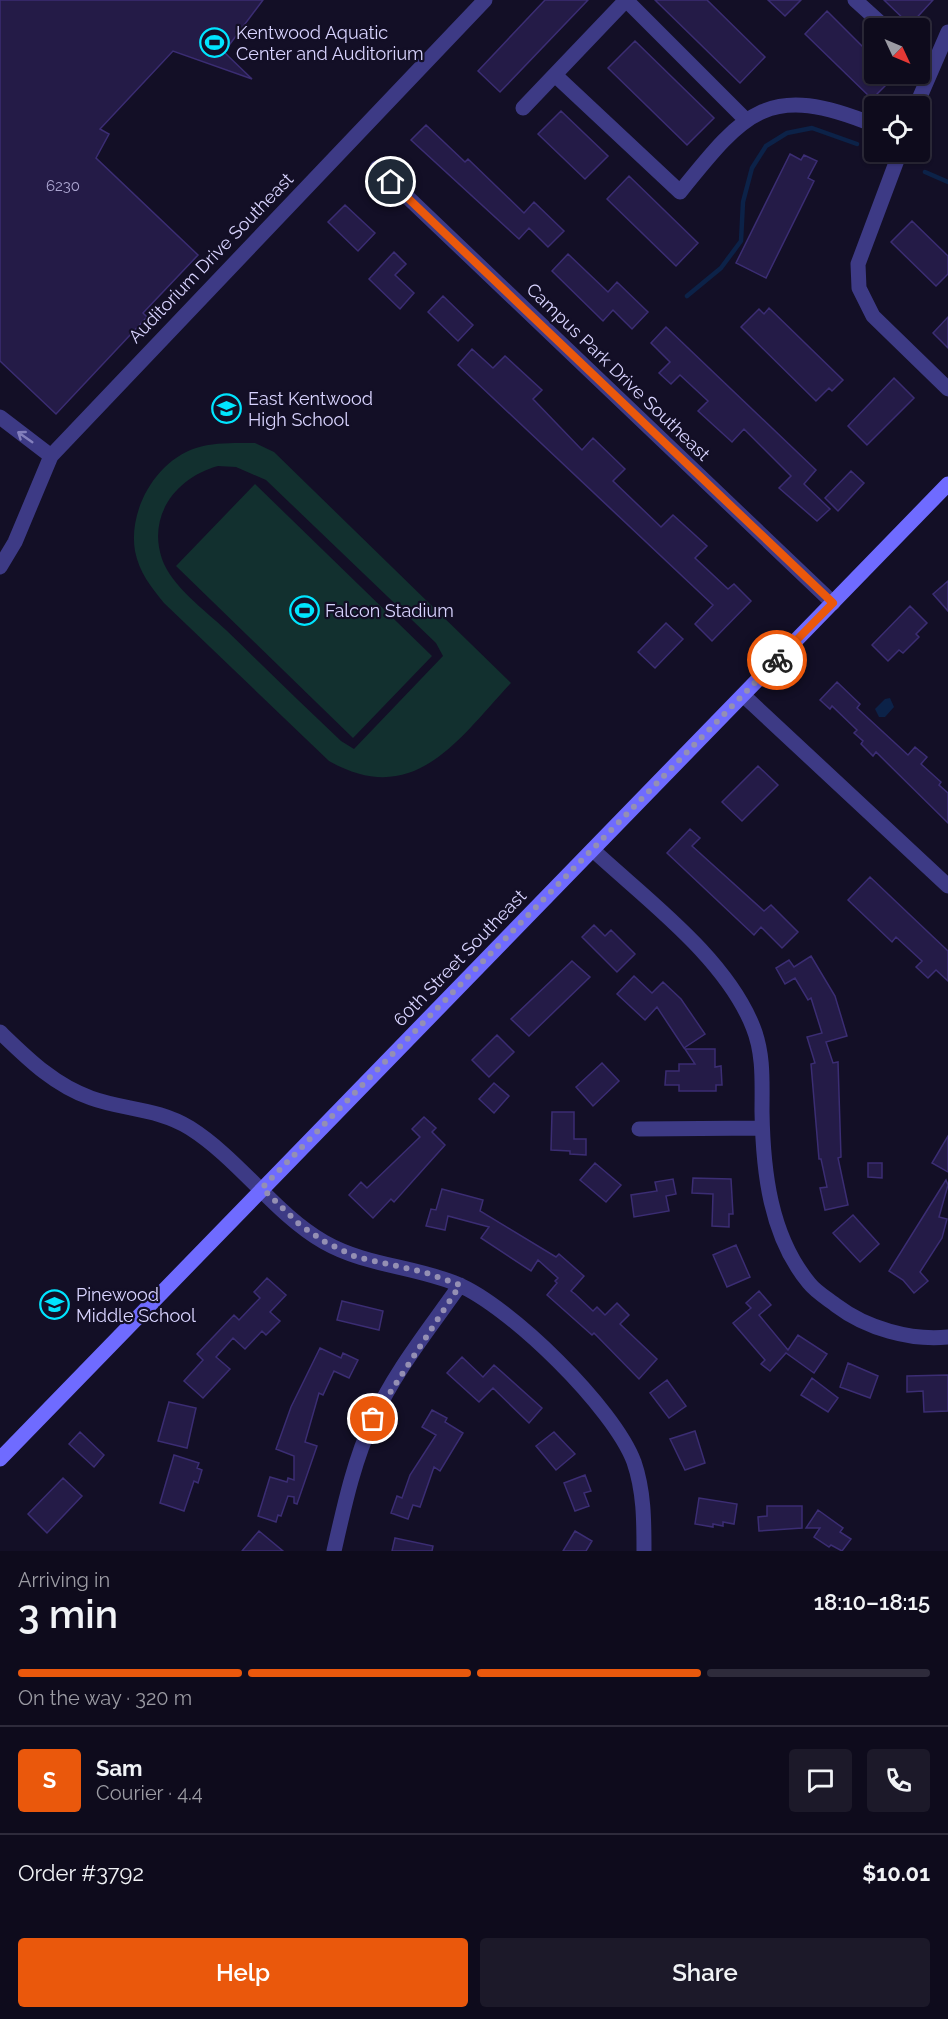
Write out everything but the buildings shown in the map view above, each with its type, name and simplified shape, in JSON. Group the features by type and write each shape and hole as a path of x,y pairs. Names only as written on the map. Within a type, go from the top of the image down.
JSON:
{"main road":[{"name":"60th Street Southeast","path":"0,1459 948,484"}],"street":[{"name":"Auditorium Drive Southeast","path":"0,567 15,542 51,456 485,0"},
{"path":"523,108 626,0 746,120"},
{"path":"855,0 875,18"},
{"path":"930,57 948,32"},
{"path":"555,75 680,192 746,120 774,106 807,104 843,112 864,121"},
{"path":"896,162 858,264 859,288 873,316 948,388"},
{"name":"Campus Park Drive Southeast","path":"377,168 833,603"},
{"path":"0,417 51,456"},
{"path":"743,695 948,886"},
{"path":"593,850 697,948 741,1000 754,1028 761,1056 762,1128 766,1171 778,1233 809,1284 856,1320 906,1335 948,1337"},
{"path":"0,1032 56,1083 92,1098 132,1106 189,1128 262,1188 300,1225 325,1242 356,1257 424,1272 460,1285 516,1323 592,1397 614,1423 634,1461 642,1496 644,1551"},
{"path":"639,1130 762,1128"},
{"path":"334,1551 345,1502 373,1419 460,1285"}],"green space":[{"path":"255,443 274,452 511,683 453,745 432,761 410,772 386,777 359,774 329,761 164,603 146,579 137,559 134,535 141,504 157,475 182,454 196,448 218,444","holes":["218,466 236,467 266,480 436,643 443,656 354,749 341,741 190,598 173,579 162,559 158,543 159,527 162,513 169,500 178,489 203,471"]},
{"name":"Falcon Stadium","path":"255,484 432,656 353,738 176,566"}],"water":[{"path":"890,698 894,707 885,717 879,717 875,709 885,699"}],"waterway":[{"path":"687,296 721,268 741,241 743,202 752,168 766,146 787,133 812,128 857,144"},
{"path":"925,172 948,182"}],"way so far":[{"path":"373,1419 403,1369 460,1285 424,1272 356,1257 325,1242 300,1225 262,1188 777,660"}],"place":[{"name":"Kentwood Aquatic Center and Auditorium","path":"215,43"},
{"name":"East Kentwood High School","path":"227,409"},
{"name":"Falcon Stadium","path":"304,611"},
{"name":"Pinewood Middle School","path":"55,1305"}],"route":[{"path":"391,182 833,603 777,660"}]}
